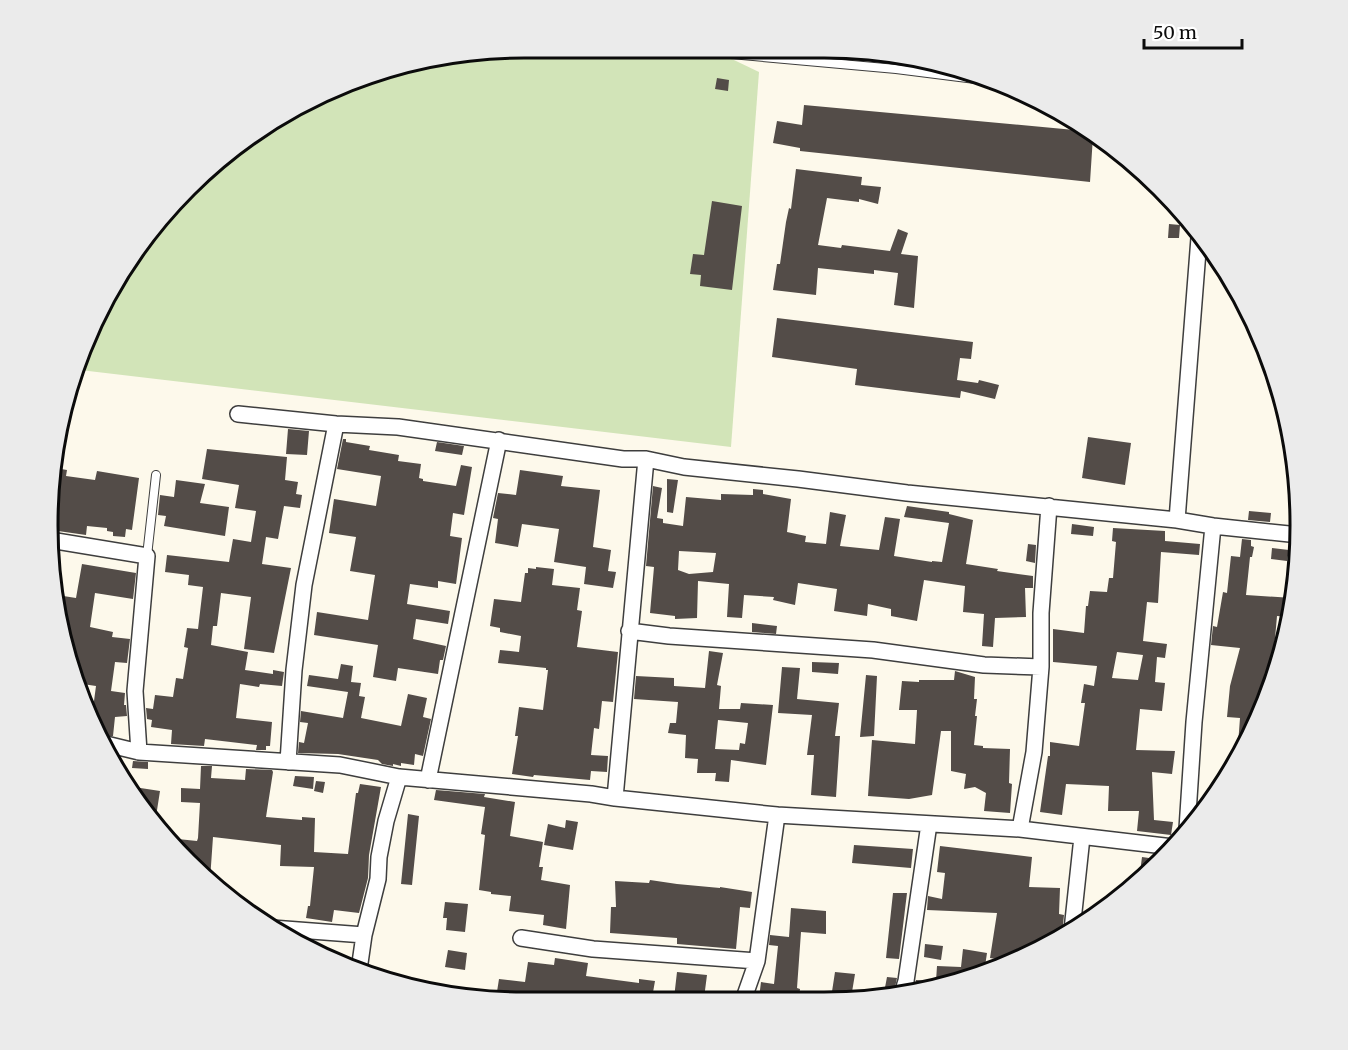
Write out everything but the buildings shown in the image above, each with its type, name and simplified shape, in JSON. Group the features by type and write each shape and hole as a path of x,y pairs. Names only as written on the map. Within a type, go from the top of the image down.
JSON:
{"street":[{"path":"1177,520 1198,248"},
{"path":"238,414 336,424 398,427 623,459 646,459 684,467 1290,534"},
{"path":"288,762 294,670 304,585 336,424"},
{"path":"428,780 499,440"},
{"path":"615,798 646,459"},
{"path":"1020,829 1035,752 1041,667 1041,614 1049,506"},
{"path":"1188,815 1194,722 1213,526"},
{"path":"59,541 147,556 135,691 140,752"},
{"path":"629,631 669,636 873,650 984,665 1041,667"},
{"path":"115,746 140,752 340,765 399,777 591,794 777,815 1020,829 1162,846"},
{"path":"360,961 378,879 379,857 386,821 399,777"},
{"path":"746,992 757,961 777,815"},
{"path":"905,985 929,824"},
{"path":"1073,918 1082,837"},
{"path":"293,930 364,935"},
{"path":"521,938 593,950 757,961"}],"lane":[{"path":"774,58 950,76"},
{"path":"147,556 156,475"}],"green space":[{"path":"525,58 730,58 759,72 731,447 85,371 94,346 121,292 137,266 174,217 217,174 241,155 292,121 319,107 346,94 404,74 464,62"}]}
